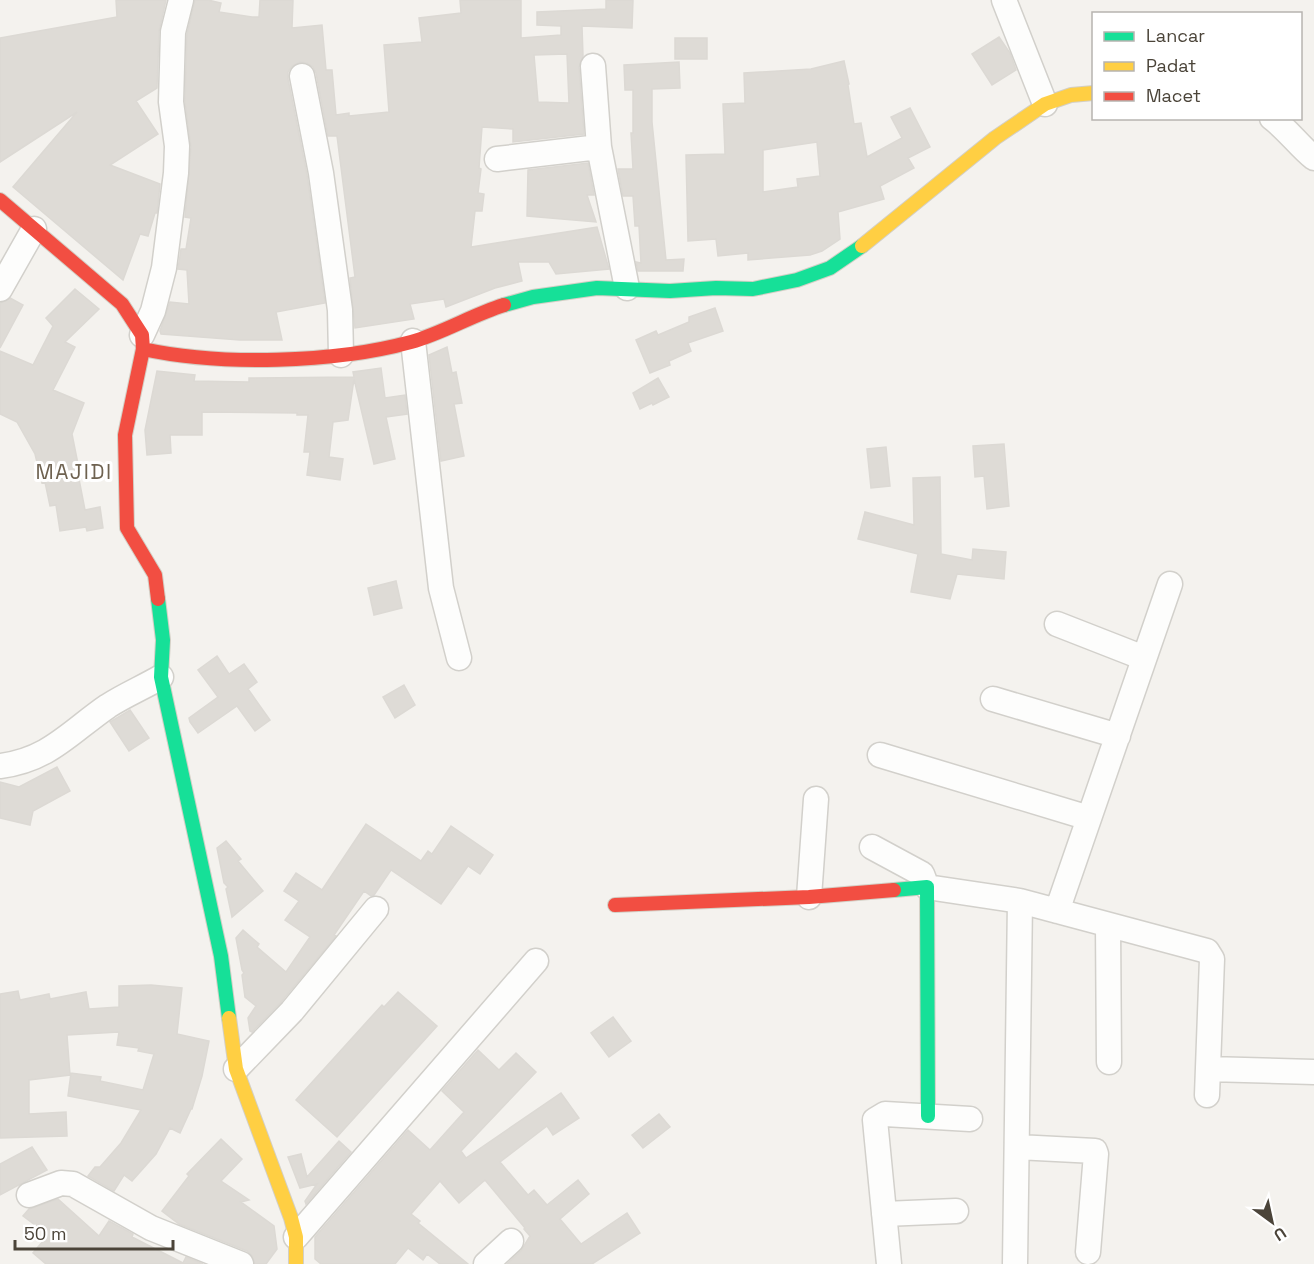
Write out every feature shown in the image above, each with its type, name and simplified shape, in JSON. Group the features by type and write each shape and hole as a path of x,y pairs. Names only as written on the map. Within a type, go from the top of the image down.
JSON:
{"street":[{"path":"181,0 173,32 171,102 177,146 176,173 164,268 142,342 125,435 127,528 155,575 163,640 162,677 221,956 236,1069 296,1237 296,1264"},
{"path":"1004,0 1045,104"},
{"path":"593,66 599,147 627,288"},
{"path":"302,76 321,173 340,309 341,355"},
{"path":"0,200 122,304 142,342 176,355 238,360 341,355 413,341 492,309 533,297 597,288 670,291 716,288 753,289 798,280 830,268 859,249 995,138 1045,104 1071,95 1092,93"},
{"path":"1275,120 1314,158"},
{"path":"497,159 599,147"},
{"path":"0,289 34,229"},
{"path":"413,341 441,588 459,658"},
{"path":"1057,911 1170,584"},
{"path":"1056,624 1144,658"},
{"path":"0,766 41,755 109,705 162,677"},
{"path":"993,699 1118,736"},
{"path":"880,754 1089,818"},
{"path":"809,897 816,799"},
{"path":"872,847 922,874 927,887 928,1116"},
{"path":"615,905 809,897 927,887 1020,901 1207,951 1210,955 1207,1095"},
{"path":"1015,1264 1020,901"},
{"path":"236,1069 299,1003 376,909"},
{"path":"1108,925 1109,1062"},
{"path":"296,1237 536,961"},
{"path":"1208,1069 1314,1072"},
{"path":"889,1264 875,1120 885,1114 970,1119"},
{"path":"1017,1147 1095,1151 1088,1252"},
{"path":"29,1195 61,1183 73,1184 152,1228 241,1264"},
{"path":"884,1214 956,1211"},
{"path":"486,1264 511,1242"}],"building":[{"path":"116,0 166,0 159,31 157,88 136,101 158,134 110,165 160,184 157,213 155,213 148,236 140,234 123,280 13,187 77,112 0,162 0,38 117,17"},
{"path":"195,0 221,3 219,12 259,17 260,0 293,0 292,28 322,25 326,70 332,70 336,115 349,113 349,116 389,112 384,45 422,42 419,18 461,13 460,0 521,0 521,38 561,35 561,26 537,25 537,12 606,9 606,0 633,0 632,28 582,26 583,56 579,67 584,134 513,142 513,129 482,127 478,193 484,194 482,211 475,211 471,247 597,227 609,269 556,274 549,262 518,262 522,281 495,288 446,307 444,299 410,304 414,319 355,328 350,278 355,277 337,136 328,136 313,67 300,62 292,66 288,72 288,79 307,175 325,303 276,312 282,340 240,340 161,334 170,302 189,304 187,270 178,269 181,249 186,249 191,218 185,217 191,147 185,101 187,34","holes":["567,54 569,103 538,102 534,55"]},
{"path":"999,37 1010,53 1016,70 992,85 972,54"},
{"path":"675,38 707,38 707,59 675,59"},
{"path":"844,61 854,124 861,123 867,157 902,138 891,117 910,108 930,147 908,158 914,168 880,186 884,199 838,212 840,239 822,251 810,255 748,260 748,253 718,256 716,239 688,241 686,155 725,154 723,104 745,103 744,73 811,69","holes":["817,142 820,176 797,179 798,187 763,192 763,150"]},
{"path":"679,62 680,88 652,89 652,122 666,260 684,259 683,271 638,271 636,262 641,263 639,226 635,226 633,196 623,196 618,169 633,169 631,133 633,133 633,90 625,90 624,65"},
{"path":"588,163 594,195 587,195 596,222 527,216 528,170"},
{"path":"75,289 99,309 65,342 75,347 53,390 84,403 72,434 80,474 78,474 85,510 100,507 103,528 87,531 86,527 60,531 56,505 50,506 45,482 42,483 35,454 17,422 0,414 0,351 33,365 53,326 46,318"},
{"path":"10,298 23,305 0,348 0,303"},
{"path":"715,308 723,331 688,343 691,351 669,361 670,365 650,373 636,340 656,331 658,335 689,322 689,317"},
{"path":"447,347 452,373 456,372 462,403 454,404 464,456 441,461 429,355"},
{"path":"381,368 385,398 405,395 407,414 386,417 395,459 374,464 354,379 348,420 333,422 329,457 343,459 340,480 307,475 310,452 304,452 308,415 297,415 297,413 202,412 202,435 170,435 171,453 147,455 145,430 157,371 195,375 194,381 249,382 249,378 354,377 353,372"},
{"path":"658,378 669,397 640,409 633,393"},
{"path":"1004,444 1009,506 987,509 984,476 975,477 973,446"},
{"path":"886,447 890,486 871,488 867,449"},
{"path":"940,477 941,554 972,560 973,549 1006,552 1004,579 957,574 950,599 911,592 918,554 858,539 865,512 914,525 913,478"},
{"path":"396,581 402,608 374,615 368,588"},
{"path":"217,656 229,674 244,664 257,682 248,689 270,720 255,731 237,706 198,733 190,722 189,718 218,697 198,670"},
{"path":"404,685 415,705 395,718 383,697"},
{"path":"130,710 149,738 129,751 110,722"},
{"path":"57,767 70,791 33,811 30,825 0,818 0,782 19,787"},
{"path":"366,824 421,861 428,851 432,854 451,826 493,855 480,874 468,866 441,904 391,870 374,895 371,896 364,891 334,935 336,936 281,1002 252,1032 250,1031 248,1018 256,1006 245,997 242,975 244,973 236,938 243,930 259,944 257,947 286,972 310,937 285,920 299,901 284,891 296,873 322,890"},
{"path":"226,841 241,859 238,861 263,891 232,917 226,889 228,887 224,883 217,848"},
{"path":"151,985 182,988 177,1034 209,1041 192,1109 180,1133 170,1128 156,1154 132,1181 124,1175 114,1191 88,1176 95,1167 100,1167 121,1143 141,1110 68,1096 71,1073 101,1077 100,1081 143,1090 154,1054 138,1051 139,1048 117,1045 119,1032 67,1035 70,1075 29,1080 29,1114 66,1112 67,1136 0,1138 0,994 18,991 20,1000 49,994 50,999 86,992 89,1009 119,1007 119,986"},
{"path":"398,992 437,1026 337,1137 296,1100 382,1005 384,1007"},
{"path":"613,1017 631,1041 609,1057 591,1033"},
{"path":"478,1050 499,1070 516,1053 536,1072 461,1151 466,1158 561,1093 579,1118 553,1135 547,1126 500,1162 528,1195 534,1190 547,1205 578,1180 589,1194 560,1219 581,1244 627,1213 640,1233 592,1264 507,1264 521,1251 530,1236 525,1228 485,1180 459,1203 440,1181 411,1214 420,1221 418,1223 468,1264 440,1264 427,1254 423,1260 408,1248 395,1264 321,1264 315,1259 315,1237 408,1130 430,1150 464,1112 442,1091"},
{"path":"659,1114 670,1127 643,1148 632,1135"},
{"path":"221,1139 242,1159 221,1181 249,1200 241,1202 274,1226 277,1249 266,1264 255,1264 247,1251 179,1224 162,1211 189,1176 187,1174"},
{"path":"339,1141 351,1152 306,1204 305,1201 317,1184 300,1188 288,1157 301,1154 307,1177"},
{"path":"32,1147 47,1170 0,1195 0,1164"},
{"path":"58,1199 99,1236 109,1221 133,1234 132,1237 183,1263 186,1257 203,1264 46,1264 33,1253 48,1235 23,1216 29,1209"}],"traffic: fast":[{"path":"504,305 533,297 597,288 670,291 716,288 753,289 797,280 830,268 862,246"},
{"path":"158,599 163,640 161,677 221,956 229,1018"},
{"path":"894,890 927,887 928,1116"}],"traffic: slow":[{"path":"862,246 995,138 1045,104 1071,95 1092,93"},
{"path":"229,1018 236,1069 291,1218 296,1237 296,1264"}],"traffic: jam":[{"path":"0,200 122,304 142,335 143,349 125,435 127,528 155,575 158,599"},
{"path":"143,349 207,358 241,360 313,358 347,354 411,342 504,305"},
{"path":"615,905 809,897 894,890"}],"district":[{"name":"MAJIDI","path":"74,471"}]}
